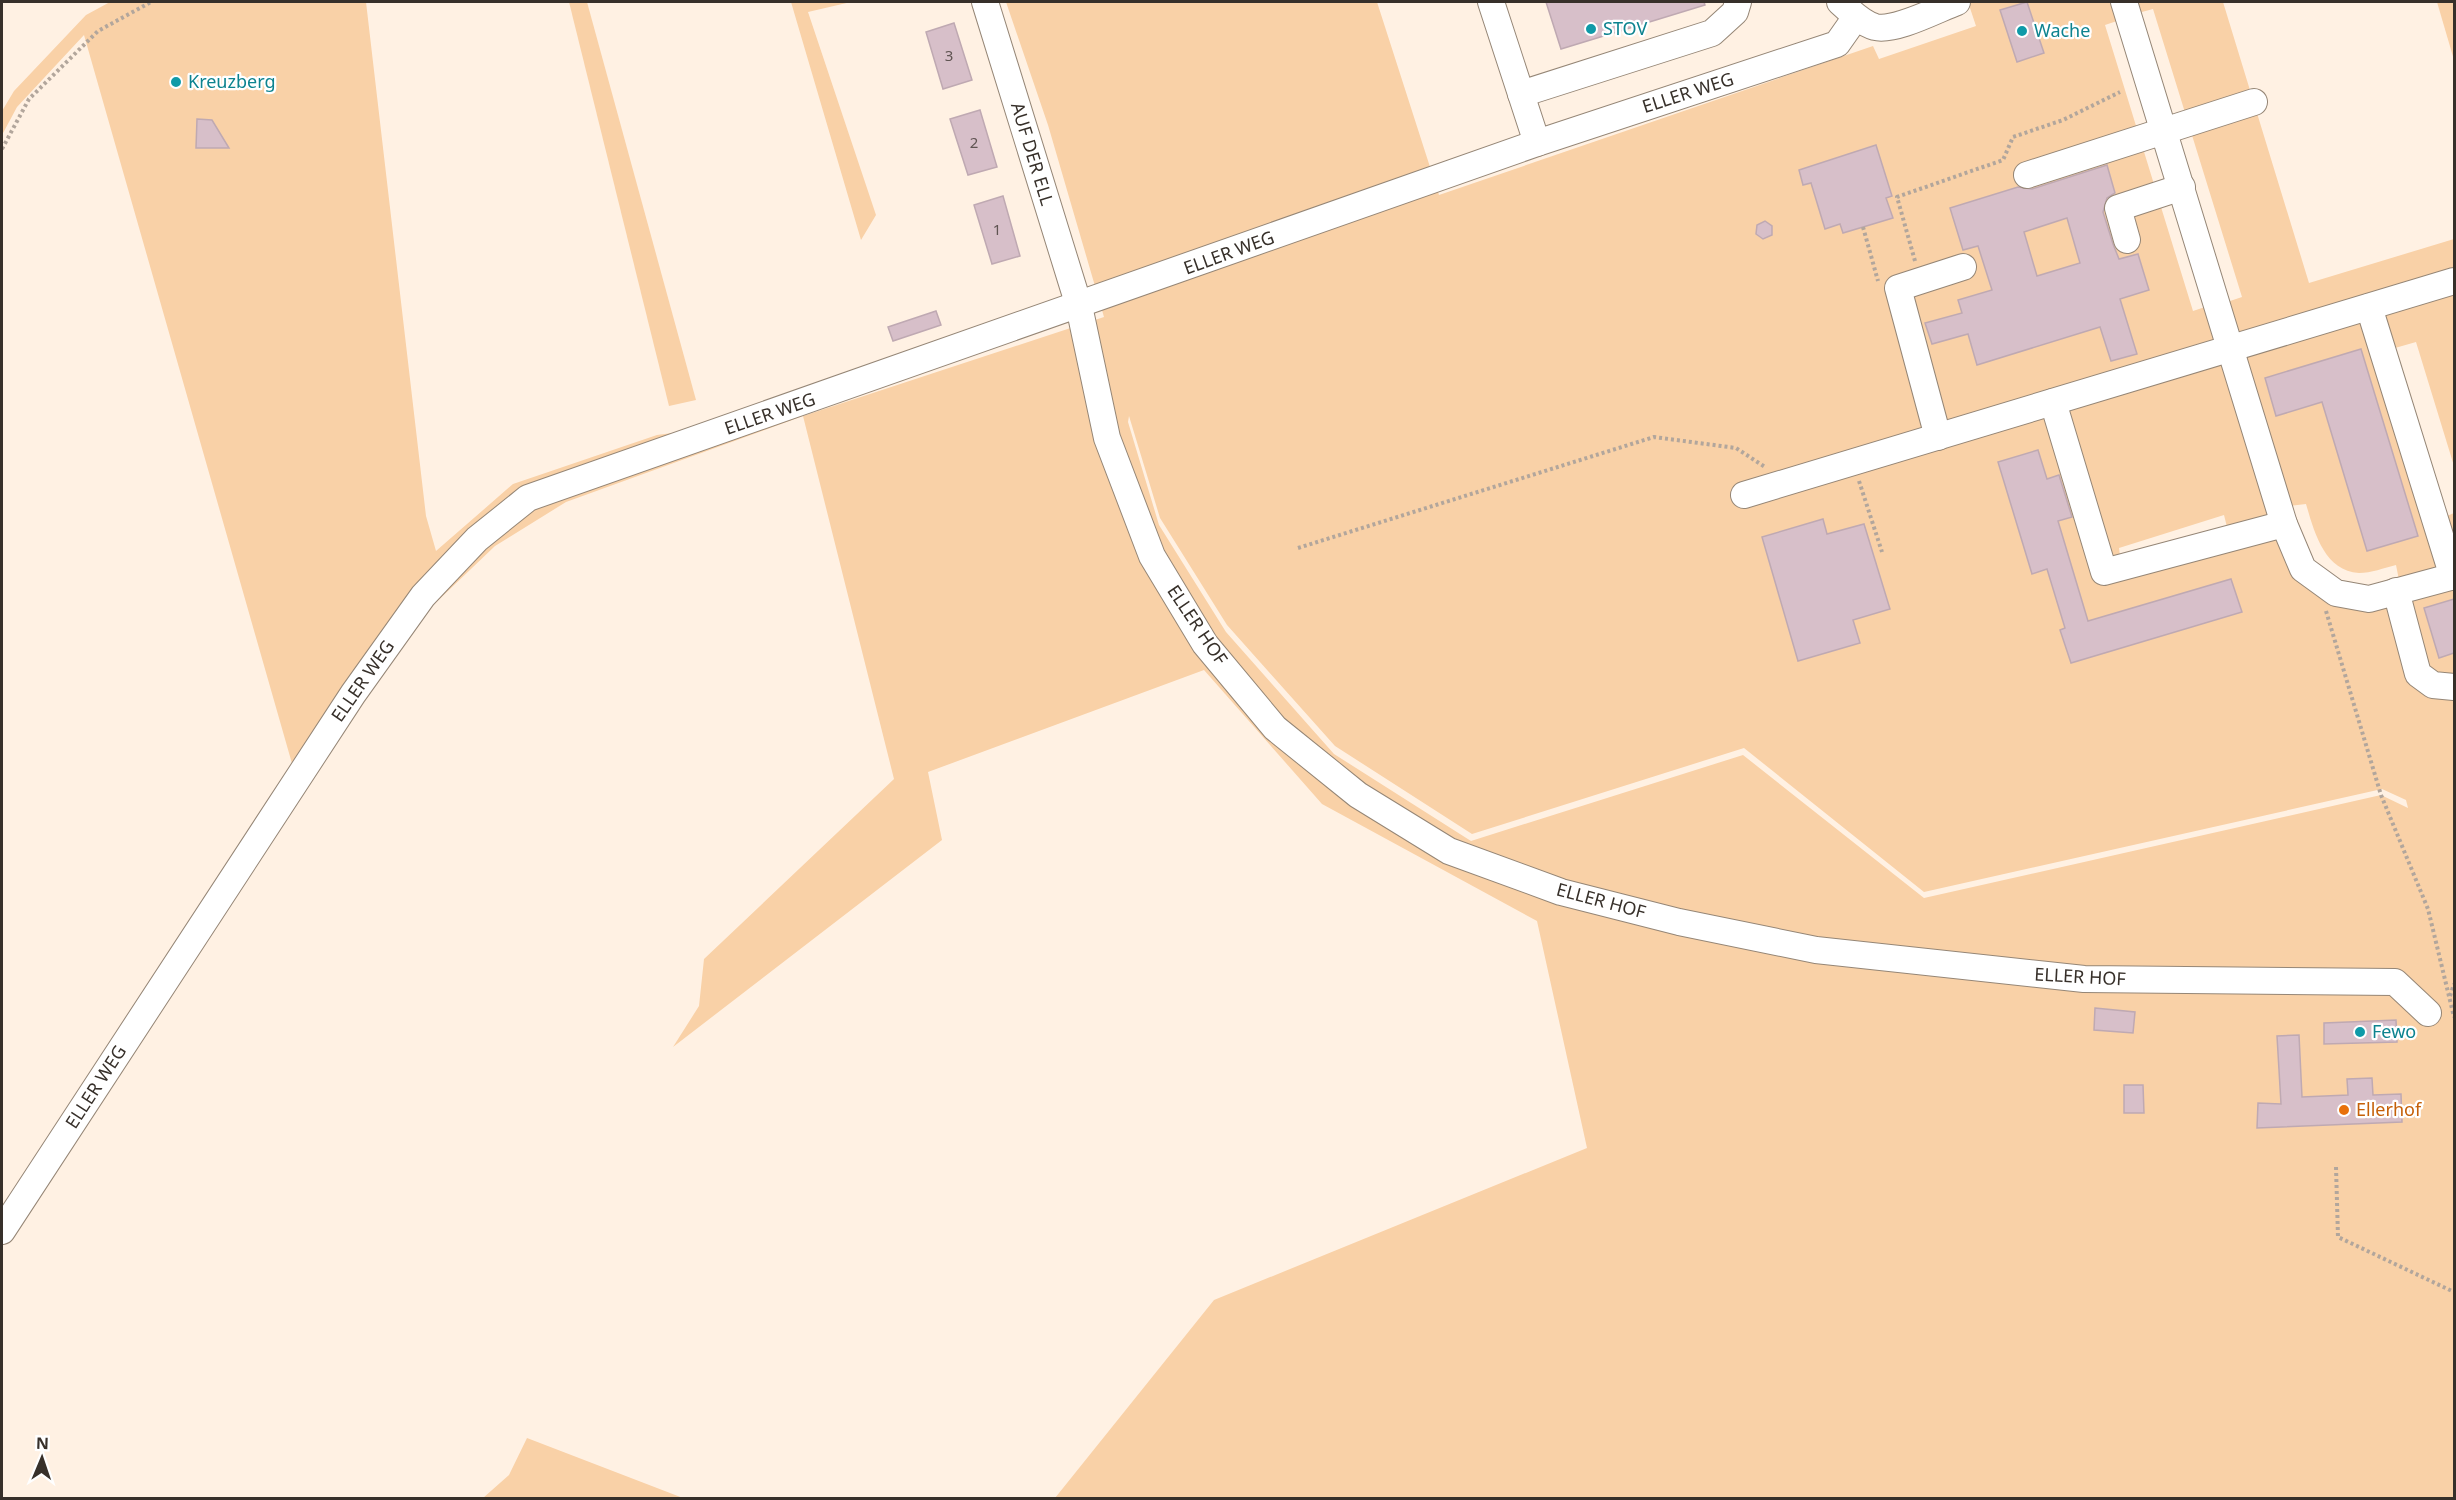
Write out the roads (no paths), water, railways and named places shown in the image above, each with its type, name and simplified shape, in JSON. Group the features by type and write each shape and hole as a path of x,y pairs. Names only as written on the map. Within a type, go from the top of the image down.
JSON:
{"street":[{"name":"AUF DER ELL","path":"984,2 1079,306"},
{"path":"1491,2 1537,143"},
{"path":"1521,94 1712,33 1736,12 1738,2"},
{"path":"2124,2 2232,348 2284,524 2303,569 2336,592 2369,598 2454,577 2369,307"},
{"path":"1848,9 1875,27 1892,26 1946,4"},
{"name":"ELLER WEG","path":"2,1231 353,694 423,596 477,539 528,498 1537,143 1837,44 1848,9"},
{"path":"2027,175 2164,129 2254,102"},
{"path":"2127,240 2118,208 2182,187"},
{"path":"1938,437 1909,284 1963,267"},
{"path":"1744,495 2454,281"},
{"name":"ELLER HOF","path":"1079,306 1107,438 1152,556 1206,644 1275,728 1358,795 1449,851 1561,892 1679,922 1816,950 2084,979 2395,981 2428,1013"},
{"path":"2053,402 2104,572 2284,524"},
{"path":"2396,591 2418,674 2433,686 2454,687"}],"place":[{"name":"STOV","path":"1591,29"},
{"name":"Wache","path":"2022,31"},
{"name":"Kreuzberg","path":"176,82"},
{"name":"Fewo","path":"2360,1032"},
{"name":"Ellerhof","path":"2344,1110"}]}
